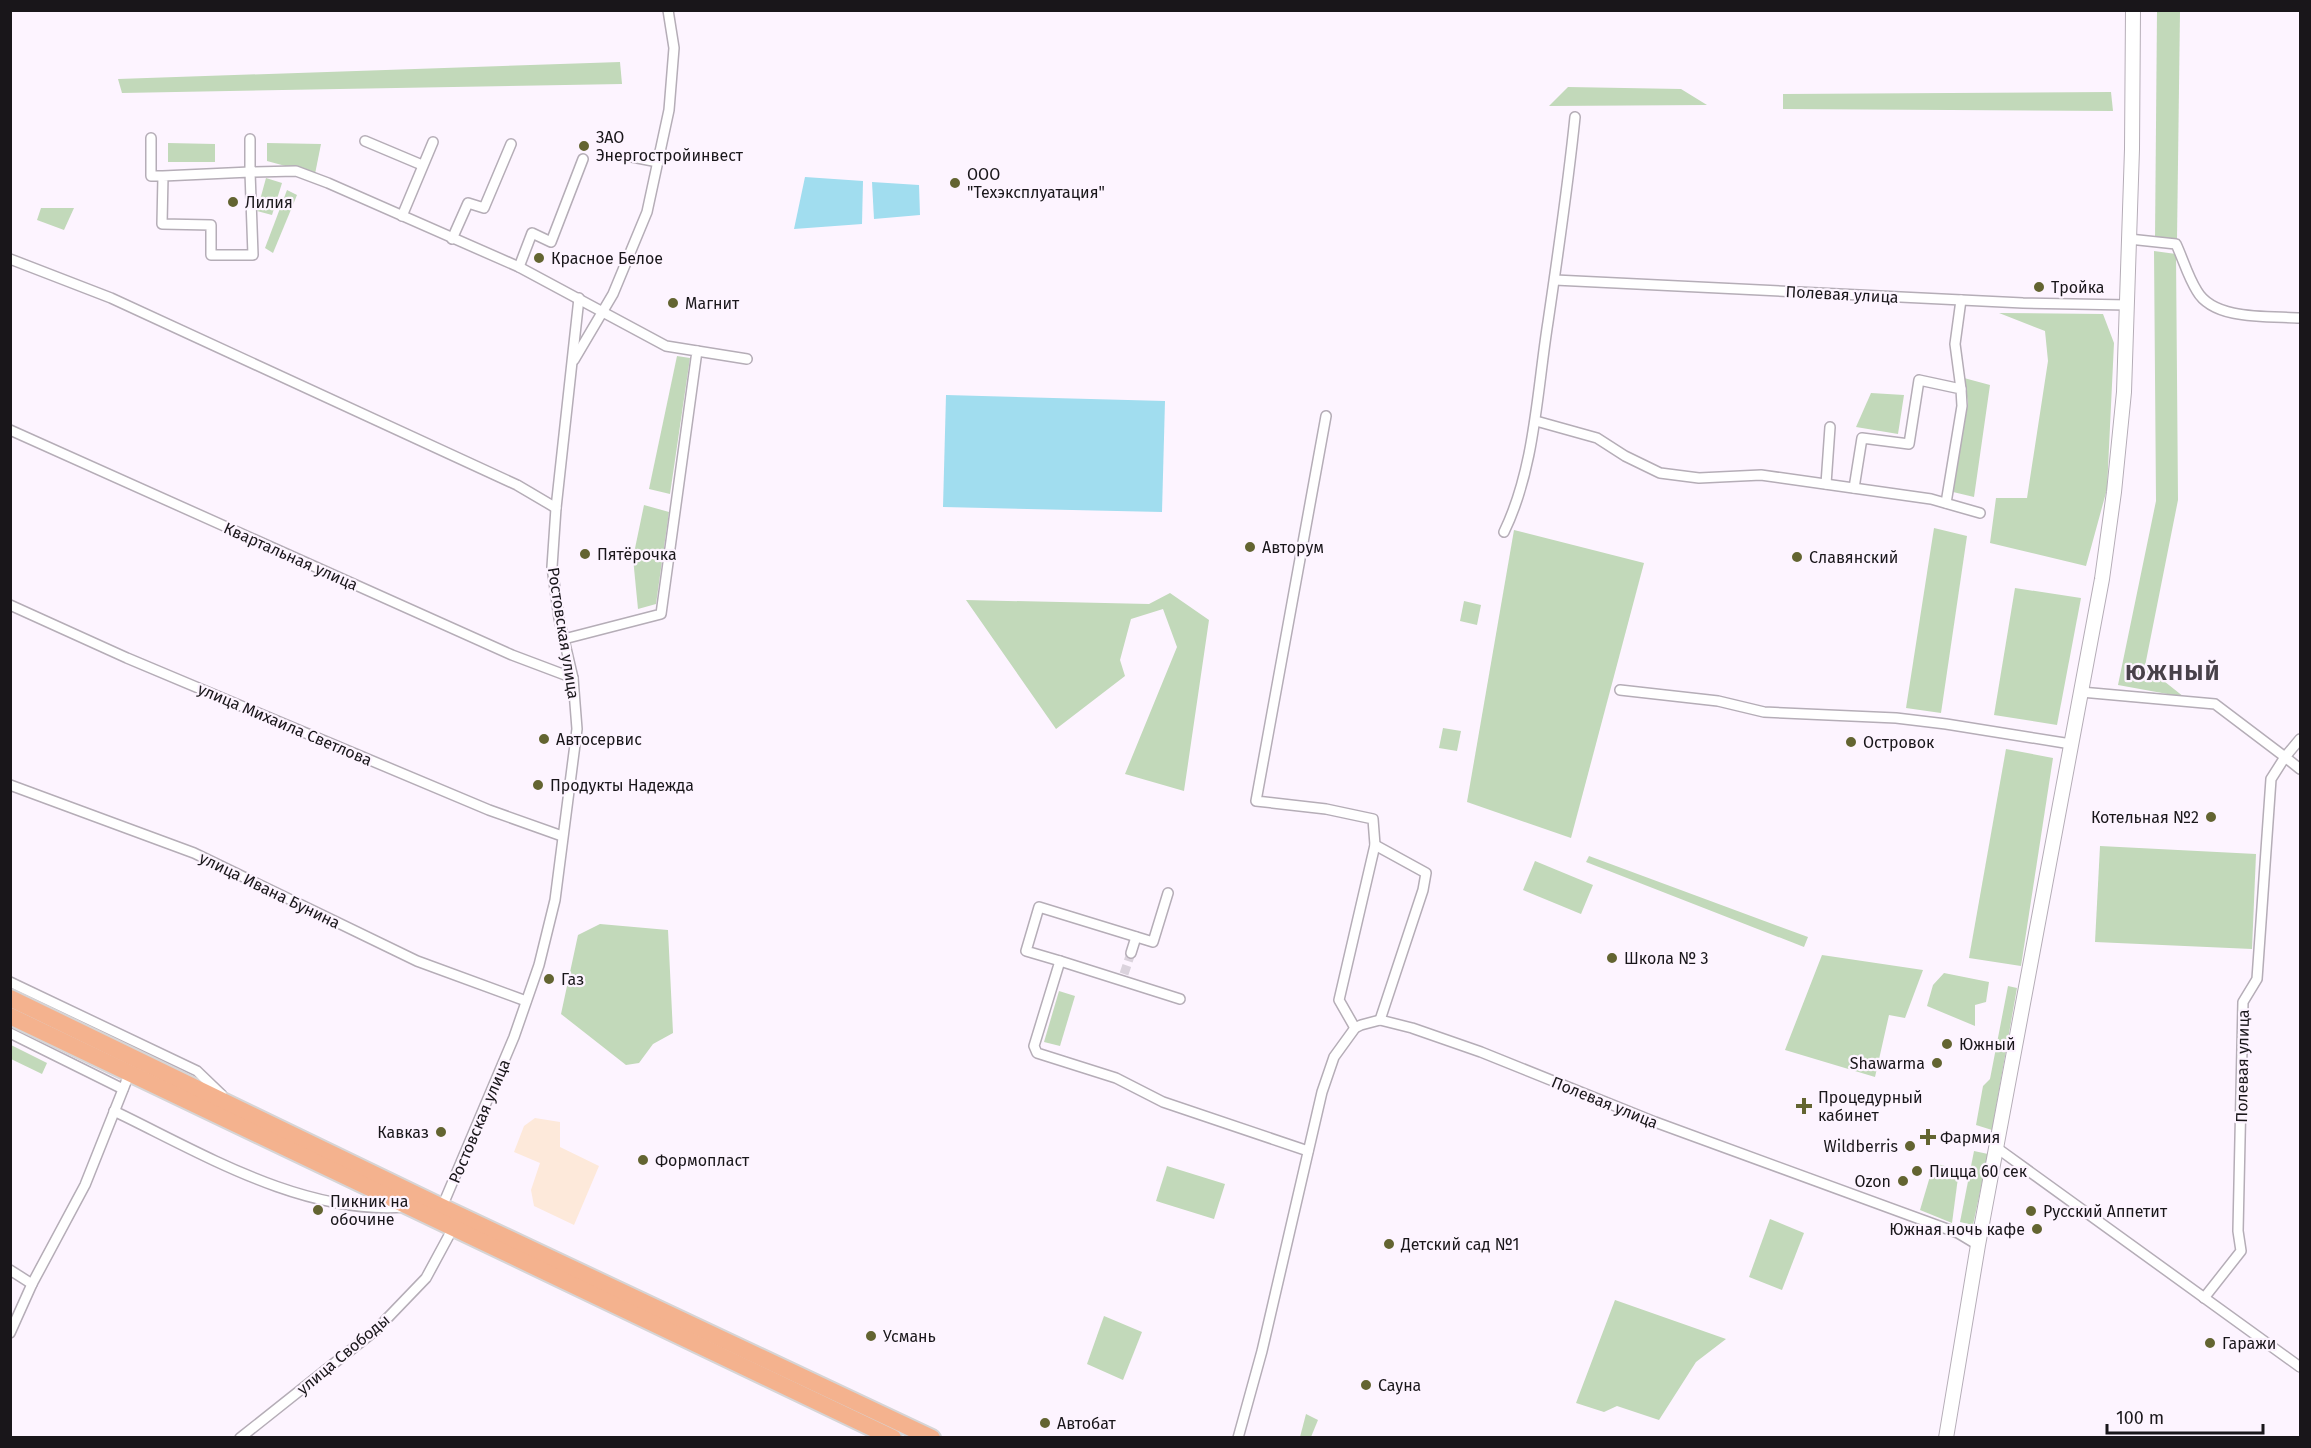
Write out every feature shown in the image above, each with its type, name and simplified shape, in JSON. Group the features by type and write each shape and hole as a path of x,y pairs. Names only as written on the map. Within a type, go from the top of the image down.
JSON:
{"highway":[{"path":"10,998 442,1207 932,1437"},
{"path":"10,1016 893,1437"}],"main road":[{"path":"1946,1437 1978,1245 2102,579 2114,492 2124,392 2128,305 2133,10"}],"street":[{"name":"Ростовская улица","path":"442,1207 514,1037 539,965 555,900 577,729 573,678 552,567 571,365 613,294 647,212 669,110 674,48 668,10"},
{"path":"1504,532 1514,511 1536,421 1548,321 1556,280 1575,117"},
{"path":"151,138 151,176 296,171 519,267 666,346 747,359"},
{"path":"163,176 162,225 211,225 212,255 253,255 249,172 250,139"},
{"path":"365,141 422,165"},
{"path":"402,216 433,142"},
{"path":"452,239 468,203 484,208 511,144"},
{"path":"627,156 658,162"},
{"path":"519,267 532,233 551,242 583,159"},
{"path":"2129,239 2176,244 2198,293 2217,308 2240,316 2301,318"},
{"path":"10,259 111,298 517,485 556,508"},
{"name":"Полевая улица","path":"1556,280 1961,300 2128,305"},
{"path":"571,365 579,298"},
{"path":"1946,503 1962,406 1955,345 1961,300"},
{"path":"564,639 661,614 697,351"},
{"path":"1854,488 1862,438 1909,444 1919,380 1961,389"},
{"path":"1326,416 1256,801 1326,809 1373,819 1375,845 1339,1000 1355,1028"},
{"path":"1536,421 1597,438 1625,456 1660,473 1699,478 1761,475 1946,503 1980,513"},
{"path":"1826,484 1830,427"},
{"name":"Квартальная улица","path":"10,430 512,655 573,678"},
{"name":"улица Михаила Светлова","path":"10,605 127,658 478,806 562,836"},
{"path":"1620,690 1718,701 1764,712 1916,720 2071,744"},
{"path":"2081,692 2215,704 2301,769"},
{"name":"Полевая улица","path":"2204,1298 2241,1251 2238,1232 2243,1002 2257,979 2271,779 2285,757 2301,739"},
{"name":"улица Ивана Бунина","path":"10,785 194,853 417,961 526,1001"},
{"path":"1238,1437 1262,1351 1322,1092 1334,1058 1355,1028 1380,1020 1423,890 1426,873 1375,845"},
{"path":"1168,893 1153,942 1039,907 1026,951 1059,962 1123,977 1180,999"},
{"path":"1131,953 1136,937"},
{"path":"1059,962 1034,1046 1037,1053 1116,1078 1163,1102 1308,1151"},
{"path":"10,982 197,1071 233,1105"},
{"name":"Полевая улица","path":"1380,1020 1412,1028 1481,1053 1655,1122 1958,1233 1978,1245"},
{"path":"10,1033 123,1089"},
{"path":"10,1332 32,1284 85,1185 130,1072"},
{"path":"114,1111 262,1182 348,1204 390,1208 409,1207"},
{"path":"1997,1148 2301,1367"},
{"name":"улица Свободы","path":"240,1437 376,1330 426,1278 453,1228"},
{"path":"10,1270 32,1284"}],"shaded area":[{"path":"535,1118 560,1122 560,1147 599,1166 574,1225 534,1206 531,1190 540,1163 514,1152 524,1126"}],"green space":[{"path":"2157,11 2180,11 2177,239 2155,238"},
{"path":"620,62 622,84 122,93 118,79"},
{"path":"1568,87 1681,89 1707,105 1549,106"},
{"path":"2111,92 2113,111 1783,109 1783,94"},
{"path":"168,143 215,144 215,162 168,162"},
{"path":"267,143 321,144 315,174 267,161"},
{"path":"266,178 282,183 272,215 257,211"},
{"path":"287,190 297,195 273,253 265,248"},
{"path":"41,208 74,208 64,230 37,220"},
{"path":"2154,251 2176,254 2178,500 2145,666 2184,697 2118,685 2156,501"},
{"path":"1999,313 2103,314 2114,343 2107,489 2086,566 1990,543 1996,498 2027,498 2048,361 2045,331"},
{"path":"677,356 690,358 670,494 649,489"},
{"path":"1964,378 1990,385 1974,497 1953,492 1968,403"},
{"path":"1871,393 1904,395 1898,434 1856,427"},
{"path":"644,505 669,512 656,604 638,609 633,558"},
{"path":"1934,528 1967,536 1941,713 1906,708"},
{"path":"1514,530 1644,563 1571,838 1467,802"},
{"path":"2015,588 2081,598 2057,725 1994,715"},
{"path":"1170,593 1209,620 1184,791 1125,774 1177,647 1163,609 1131,619 1120,660 1125,676 1056,729 966,600 1149,604"},
{"path":"1464,601 1481,605 1477,625 1460,621"},
{"path":"1443,728 1461,731 1457,751 1439,748"},
{"path":"2006,749 2053,758 2021,966 1969,958"},
{"path":"2100,846 2256,854 2252,949 2095,942"},
{"path":"1589,856 1808,937 1804,947 1586,862"},
{"path":"1535,861 1593,885 1581,914 1523,890"},
{"path":"600,924 668,930 673,1033 653,1044 639,1063 626,1065 561,1014 578,935"},
{"path":"1822,955 1923,970 1905,1018 1889,1015 1875,1077 1785,1050"},
{"path":"1944,973 1989,982 1986,1002 1975,1005 1975,1026 1927,1006 1933,985"},
{"path":"2008,986 2017,988 1992,1130 1976,1125 1983,1086 1990,1079"},
{"path":"1059,991 1075,996 1060,1046 1044,1042"},
{"path":"11,1045 47,1063 42,1074 11,1059"},
{"path":"1974,1151 1988,1154 1973,1225 1960,1222"},
{"path":"1934,1163 1959,1170 1952,1223 1920,1210"},
{"path":"1167,1166 1225,1184 1214,1219 1156,1201"},
{"path":"1770,1219 1804,1233 1782,1290 1749,1277"},
{"path":"1615,1300 1726,1339 1696,1362 1659,1420 1617,1406 1604,1412 1576,1403"},
{"path":"1104,1316 1142,1332 1123,1380 1087,1364"},
{"path":"1306,1414 1318,1420 1311,1437 1300,1437"}],"water":[{"path":"805,177 863,181 862,224 794,229"},
{"path":"872,182 919,185 920,215 874,219"},
{"path":"946,395 1165,401 1162,512 943,507"}],"tunnel":[{"path":"1124,974 1131,953"}],"place":[{"name":"ЗАО Энергостройинвест","path":"584,146"},
{"name":"ООО \"Техэксплуатация\"","path":"955,183"},
{"name":"Лилия","path":"233,202"},
{"name":"Красное Белое","path":"539,258"},
{"name":"Тройка","path":"2039,287"},
{"name":"Магнит","path":"673,303"},
{"name":"Авторум","path":"1250,547"},
{"name":"Пятёрочка","path":"585,554"},
{"name":"Славянский","path":"1797,557"},
{"name":"Автосервис","path":"544,739"},
{"name":"Островок","path":"1851,742"},
{"name":"Продукты Надежда","path":"538,785"},
{"name":"Котельная №2","path":"2211,817"},
{"name":"Школа № 3","path":"1612,958"},
{"name":"Газ","path":"549,979"},
{"name":"Южный","path":"1947,1044"},
{"name":"Shawarma","path":"1937,1063"},
{"name":"Процедурный кабинет","path":"1804,1106"},
{"name":"Кавказ","path":"441,1132"},
{"name":"Фармия","path":"1928,1137"},
{"name":"Wildberris","path":"1910,1146"},
{"name":"Формопласт","path":"643,1160"},
{"name":"Пицца 60 сек","path":"1917,1171"},
{"name":"Ozon","path":"1903,1181"},
{"name":"Пикник на обочине","path":"318,1210"},
{"name":"Русский Аппетит","path":"2031,1211"},
{"name":"Южная ночь кафе","path":"2037,1229"},
{"name":"Детский сад №1","path":"1389,1244"},
{"name":"Усмань","path":"871,1336"},
{"name":"Гаражи","path":"2210,1343"},
{"name":"Сауна","path":"1366,1385"},
{"name":"Автобат","path":"1045,1423"}],"district":[{"name":"ЮЖНЫЙ","path":"2173,672"}]}
